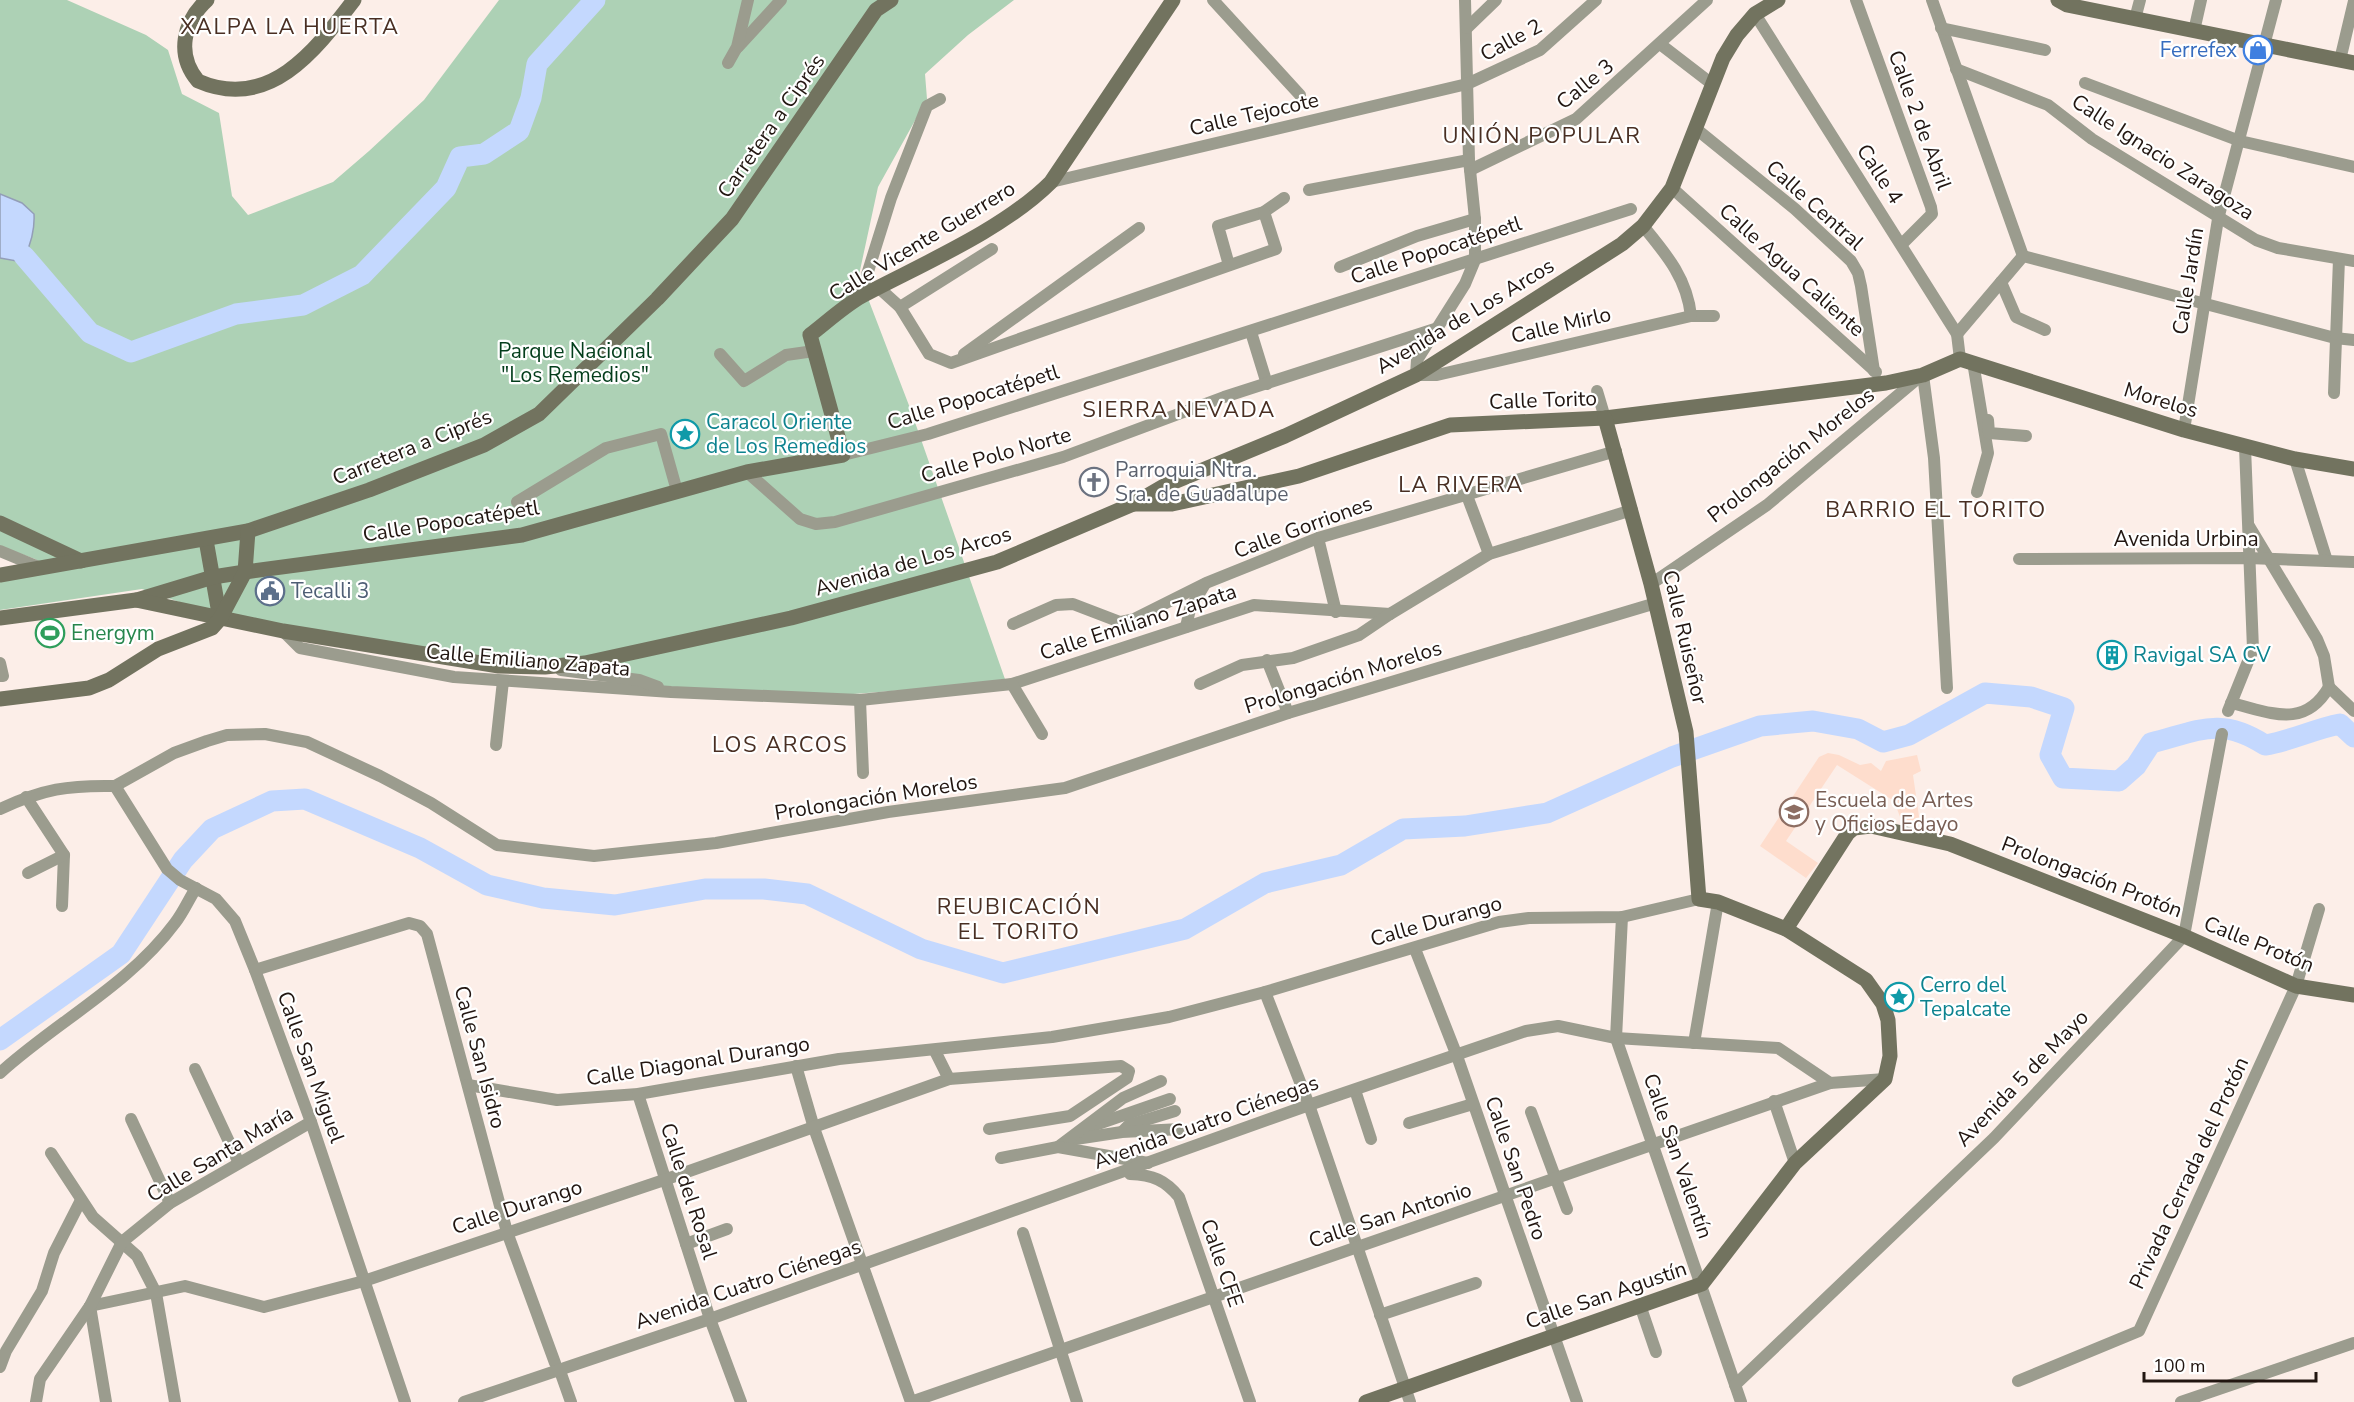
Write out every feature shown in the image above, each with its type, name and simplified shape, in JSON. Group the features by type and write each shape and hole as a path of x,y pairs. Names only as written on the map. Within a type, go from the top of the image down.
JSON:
{"main road":[{"path":"189,0 192,16"},
{"path":"207,0 192,16 184,42 184,54 191,72 198,81 232,91 262,85 288,73 323,41 354,0"},
{"name":"Carretera a Ciprés","path":"81,561 248,531 369,490 483,445 539,414 657,299 732,219 876,10 891,0"},
{"name":"Calle Vicente Guerrero","path":"814,351 810,335 860,297 910,274 1031,202 1051,182 1173,0"},
{"name":"Avenida de Los Arcos","path":"0,618 136,600 283,631 500,666 545,667 585,663 791,618 997,562 1133,504 1164,486 1285,436 1416,375 1606,256 1643,225 1672,188 1712,84 1737,35 1755,14 1778,0"},
{"path":"2058,0 2067,5 2194,32 2347,61"},
{"path":"814,351 843,455"},
{"name":"Morelos","path":"1972,362 2184,430 2295,459 2354,469"},
{"name":"Calle Torito","path":"1133,504 1172,504 1299,476 1450,425 1605,418 1886,382 1972,362"},
{"name":"Calle Ruiseñor","path":"1605,418 1616,451 1656,603 1686,732 1691,773 1699,899"},
{"name":"Calle Popocatépetl","path":"136,600 213,578 245,572 522,535 747,472 843,455"},
{"path":"0,524 81,561"},
{"path":"0,699 89,688 110,680 158,649 199,635 212,628 220,619 245,572 248,531"},
{"path":"206,540 220,619"},
{"path":"0,575 81,561"},
{"name":"Prolongación Protón","path":"1786,929 1848,833 1854,828 1871,826 1950,844 2184,936"},
{"name":"Calle Durango","path":"1699,899 1718,902 1786,929 1866,980 1875,991 1888,1020 1891,1036 1890,1056 1885,1079"},
{"name":"Calle Protón","path":"2184,936 2296,986 2354,995"},
{"name":"Calle San Agustín","path":"1366,1402 1407,1395 1554,1335 1702,1284 1796,1163 1885,1079"}],"street":[{"path":"737,48 748,0"},
{"path":"728,63 737,48 781,0"},
{"path":"1213,0 1300,95"},
{"path":"1416,375 1418,360 1465,284 1475,260 1465,0"},
{"path":"1467,28 1496,0"},
{"name":"Calle 2","path":"1467,84 1540,50 1596,0"},
{"name":"Calle 3","path":"1309,190 1470,165 1576,119 1707,0"},
{"name":"Calle 2 de Abril","path":"1856,0 1931,207 1932,214 1902,244"},
{"path":"1932,0 2023,256"},
{"path":"2135,19 2140,0"},
{"path":"2194,32 2201,0"},
{"name":"Calle Jardín","path":"2184,430 2218,219 2266,47 2276,0"},
{"path":"2347,61 2354,1"},
{"name":"Calle 4","path":"1755,14 1902,244 1972,362"},
{"path":"1941,28 2045,50"},
{"path":"1660,44 1712,84"},
{"name":"Calle Ignacio Zaragoza","path":"1956,69 2048,105 2092,140 2218,219 2256,240 2278,248 2354,261"},
{"path":"2085,83 2240,141 2354,167"},
{"name":"Calle Tejocote","path":"1051,182 1467,84"},
{"path":"860,297 891,198 927,106 940,99"},
{"name":"Calle Central","path":"1695,128 1796,209 1851,261 1858,273 1861,286 1874,371"},
{"name":"Calle Agua Caliente","path":"1672,188 1886,382"},
{"path":"1228,265 1218,226 1264,212 1284,198"},
{"name":"Calle Popocatépetl","path":"843,455 928,434 1631,208"},
{"path":"879,288 900,307 929,354 951,363 1276,249 1264,212"},
{"path":"1340,267 1417,236 1475,219"},
{"path":"1643,225 1676,267 1684,282 1691,316"},
{"path":"951,363 1139,228"},
{"path":"900,307 992,249"},
{"path":"1957,334 2023,256"},
{"path":"2023,256 2335,338 2354,339"},
{"path":"2334,393 2339,259"},
{"path":"2001,282 2016,317 2045,330"},
{"name":"Calle Mirlo","path":"1416,375 1437,375 1691,316 1714,316"},
{"name":"Calle Polo Norte","path":"747,472 800,519 816,524 835,522 1063,458 1224,397 1438,328"},
{"path":"1251,332 1267,384"},
{"path":"720,354 744,381 786,355 814,351"},
{"path":"1972,362 1989,433 2026,436"},
{"path":"1972,362 1988,453 1977,492"},
{"path":"1923,375 1934,458 1947,688"},
{"name":"Prolongación Morelos","path":"1651,584 1767,505 1923,375"},
{"name":"Calle Ruiseñor","path":"1597,391 1605,418"},
{"path":"517,502 606,448 661,434 677,491"},
{"path":"2245,447 2253,649 2229,707 2288,716 2300,714 2313,709 2329,687"},
{"name":"Calle Gorriones","path":"1013,624 1056,605 1073,604 1120,622 1134,618 1206,583 1318,538 1616,451"},
{"path":"2295,459 2327,561"},
{"path":"1466,493 1489,554"},
{"path":"1200,684 1242,665 1293,658 1359,634 1489,554 1632,510"},
{"path":"2249,526 2271,559 2317,639 2324,657 2329,687 2354,711"},
{"path":"1318,538 1336,612"},
{"path":"0,551 41,568"},
{"name":"Avenida Urbina","path":"2019,559 2248,558 2354,562"},
{"path":"1186,627 1190,609 1206,583"},
{"name":"Prolongación Morelos","path":"115,786 174,753 207,741 227,735 265,734 307,742 380,776 431,803 497,845 594,856 716,843 888,812 1065,788 1288,713 1656,603"},
{"name":"Calle Emiliano Zapata","path":"283,631 300,648 454,676 671,692 860,700 1012,684 1254,605 1390,614"},
{"path":"1267,660 1288,713"},
{"path":"0,663 3,676 0,676"},
{"name":"Calle Emiliano Zapata","path":"545,667 639,680 671,692"},
{"path":"496,745 502,681"},
{"path":"1012,684 1042,734"},
{"path":"860,700 863,773"},
{"path":"2184,936 2222,734"},
{"path":"0,809 26,797 77,785 115,786"},
{"name":"Calle San Miguel","path":"115,786 167,869 180,880 216,899 235,921 310,1122 405,1402"},
{"path":"26,797 64,855 62,906"},
{"path":"28,873 64,855"},
{"path":"0,1073 30,1045 124,976 175,924 196,888"},
{"name":"Calle Durango","path":"935,1051 1052,1037 1169,1017 1265,992 1509,921 1529,918 1622,917 1699,899"},
{"path":"1694,1043 1718,902"},
{"name":"Privada Cerrada del Protón","path":"2018,1380 2139,1331 2296,986 2319,909"},
{"name":"Calle San Valentín","path":"1622,917 1616,1038 1741,1402"},
{"name":"Calle San Isidro","path":"255,970 409,923 420,926 427,933 507,1232 571,1402"},
{"name":"Avenida 5 de Mayo","path":"1735,1385 1994,1138 2184,936"},
{"name":"Calle San Pedro","path":"1415,949 1457,1056 1577,1402"},
{"path":"1265,992 1309,1105 1407,1395"},
{"name":"Avenida Cuatro Ciénegas","path":"464,1402 523,1382 557,1367 710,1318 1309,1105 1526,1031 1558,1026 1616,1038 1778,1048 1830,1083"},
{"path":"935,1051 949,1079"},
{"name":"Calle Diagonal Durango","path":"468,1085 557,1100 638,1094 839,1059 935,1051"},
{"path":"796,1066 814,1128 911,1402"},
{"name":"Calle Durango","path":"90,1306 185,1286 264,1307 364,1281 664,1180 949,1079 1121,1066 1129,1071 1127,1078 1070,1116 989,1129"},
{"path":"195,1069 238,1161"},
{"name":"Calle San Antonio","path":"911,1402 1213,1295 1505,1197 1774,1101 1830,1083 1885,1079"},
{"path":"1063,1144 1123,1098 1161,1081"},
{"path":"1355,1090 1371,1139"},
{"name":"Calle del Rosal","path":"638,1094 710,1318 741,1402"},
{"path":"1774,1101 1796,1163"},
{"path":"1409,1123 1473,1104"},
{"path":"1080,1130 1173,1105 1129,1125 1122,1132"},
{"path":"1531,1112 1567,1209"},
{"path":"131,1119 170,1203"},
{"name":"Calle Santa María","path":"122,1242 170,1203 238,1161 310,1122"},
{"path":"1001,1158 1122,1132 1181,1130"},
{"path":"1063,1144 1150,1163"},
{"path":"51,1153 93,1217 137,1256 156,1293 175,1402"},
{"name":"Calle CFE","path":"1123,1173 1158,1178 1167,1182 1179,1197 1250,1402"},
{"path":"0,1367 6,1351 42,1291 54,1253 81,1200"},
{"path":"686,1244 728,1229"},
{"path":"1023,1233 1077,1402"},
{"path":"36,1402 40,1379 90,1306 122,1242"},
{"path":"1380,1316 1476,1283"},
{"path":"1640,1305 1656,1352"},
{"path":"90,1306 106,1402"},
{"path":"2181,1402 2354,1343"}],"shaded area":[{"name":"Escuela de Artes y Oficios Edayo","path":"1828,753 1839,755 1860,765 1871,763 1881,771 1886,761 1917,755 1921,771 1913,775 1920,823 1902,822 1894,801 1837,765 1786,841 1818,863 1806,878 1760,846 1819,757"}],"green space":[{"name":"Parque Nacional \"Los Remedios\"","path":"0,0 67,0 146,35 168,50 182,94 219,113 232,196 248,215 333,182 424,100 499,0 1014,0 968,35 925,74 927,99 878,187 859,275 910,408 1006,682 777,700 642,688 608,656 570,663 478,660 281,626 185,604 142,589 0,610 0,579 55,571 35,559 0,546"}],"water":[{"path":"0,194 22,203 34,214 31,239 22,262 0,258"}],"waterway":[{"path":"24,256 90,333 131,352 236,314 303,305 362,275 446,188 460,157 484,154 519,131 531,98 537,64 595,0"},
{"path":"0,1040 121,954 183,860 212,829 272,801 305,799 420,848 487,885 543,898 615,905 705,889 764,889 807,894 921,949 1003,973 1185,929 1265,883 1341,865 1403,829 1465,826 1547,813 1672,757 1760,726 1813,721 1858,729 1883,742 1909,735 1985,693 2031,697 2064,708 2050,755 2063,778 2119,781 2136,766 2151,743 2196,731 2222,728 2249,736 2265,745 2340,724 2354,737"}],"place":[{"name":"Ferrefex","path":"2258,50"},
{"name":"Caracol Oriente de Los Remedios","path":"685,434"},
{"name":"Parroquia Ntra. Sra. de Guadalupe","path":"1094,482"},
{"name":"Tecalli 3","path":"270,591"},
{"name":"Energym","path":"50,633"},
{"name":"Ravigal SA CV","path":"2112,655"},
{"name":"Escuela de Artes y Oficios Edayo","path":"1794,812"},
{"name":"Cerro del Tepalcate","path":"1899,997"}],"district":[{"name":"XALPA LA HUERTA","path":"290,27"},
{"name":"UNIÓN POPULAR","path":"1542,136"},
{"name":"SIERRA NEVADA","path":"1179,410"},
{"name":"LA RIVERA","path":"1461,485"},
{"name":"BARRIO EL TORITO","path":"1936,510"},
{"name":"LOS ARCOS","path":"780,745"},
{"name":"REUBICACIÓN EL TORITO","path":"1019,920"}]}
